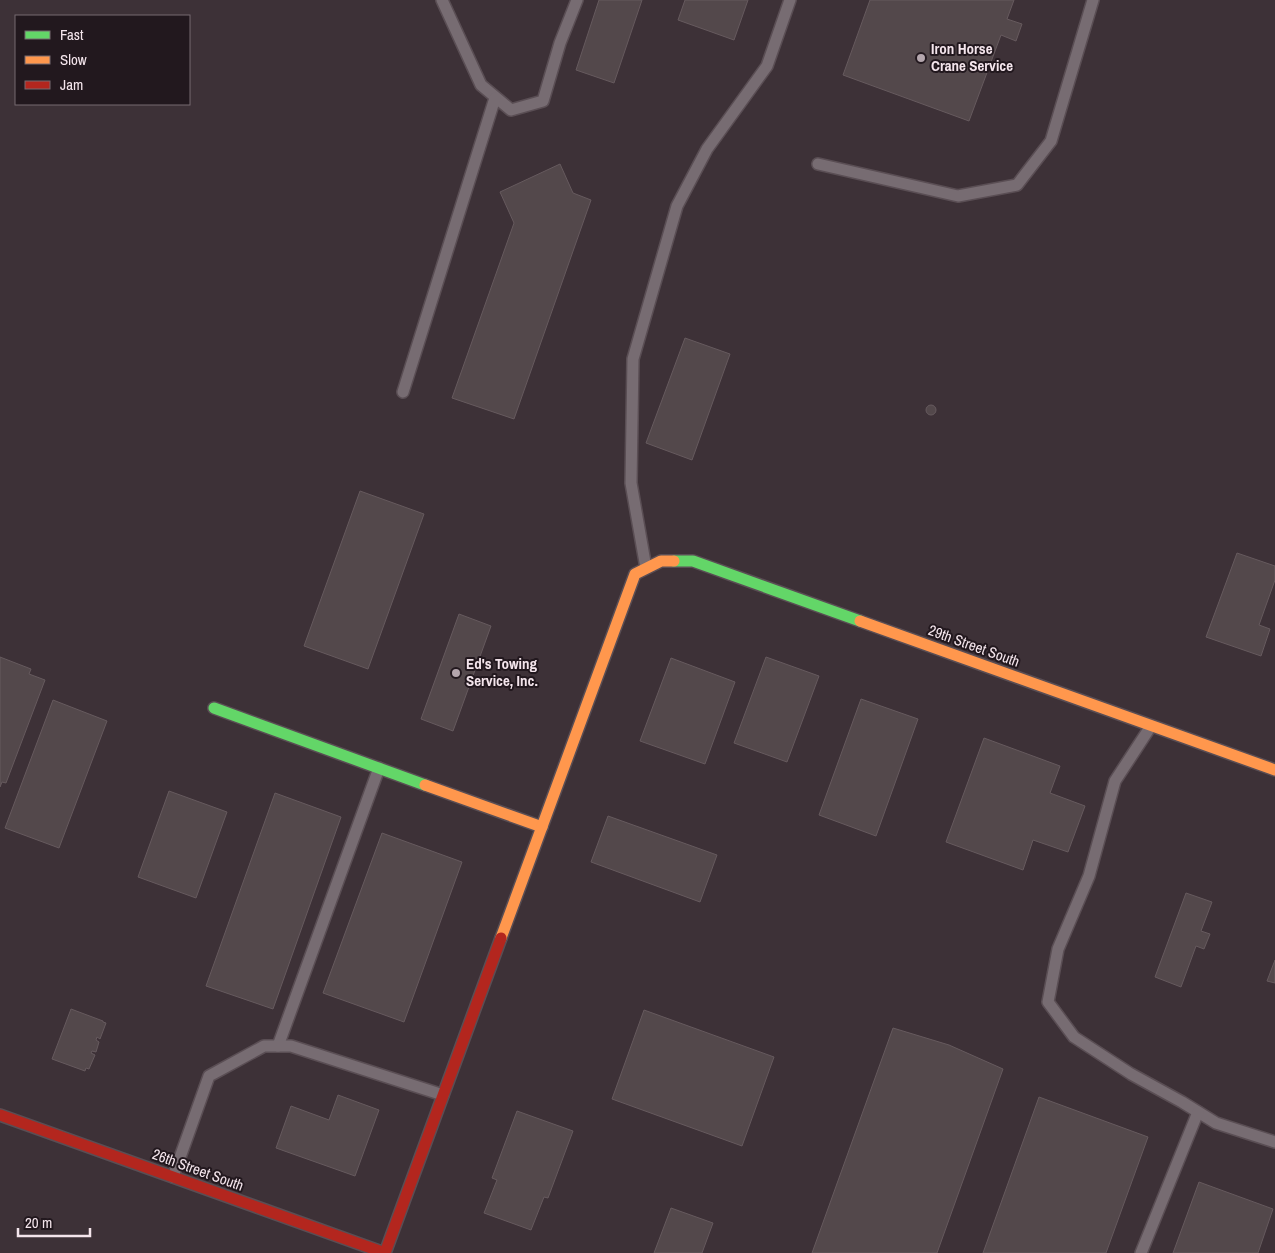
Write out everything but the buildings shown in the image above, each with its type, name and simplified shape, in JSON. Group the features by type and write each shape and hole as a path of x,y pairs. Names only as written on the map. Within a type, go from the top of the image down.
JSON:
{"street":[{"name":"29th Street South","path":"646,568 661,561 693,561 1275,770"},
{"path":"385,1253 635,574 646,568"},
{"path":"214,708 542,827"},
{"name":"26th Street South","path":"0,1115 173,1177 337,1240 385,1253"}],"lane":[{"path":"442,0 481,85 511,110 542,101 560,43 577,0"},
{"path":"646,568 631,483 633,359 677,206 706,149 767,66 790,0"},
{"path":"818,164 958,196 1017,185 1051,141 1093,0"},
{"path":"403,392 496,98"},
{"path":"1151,726 1115,781 1089,876 1058,949 1048,1002 1074,1037 1131,1074 1216,1123 1275,1142"},
{"path":"278,1046 379,768"},
{"path":"173,1177 209,1076 264,1046 291,1046 443,1095"},
{"path":"1142,1253 1198,1112"}],"traffic: fast":[{"path":"674,561 693,561 860,621"},
{"path":"214,708 425,785"}],"traffic: slow":[{"path":"501,938 635,574 661,561 674,561"},
{"path":"860,621 1275,770"},
{"path":"425,785 542,827"}],"traffic: jam":[{"path":"385,1253 501,938"},
{"path":"0,1115 385,1253"}],"place":[{"name":"Iron Horse Crane Service","path":"921,58"},
{"name":"Ed's Towing Service, Inc.","path":"456,673"}]}
